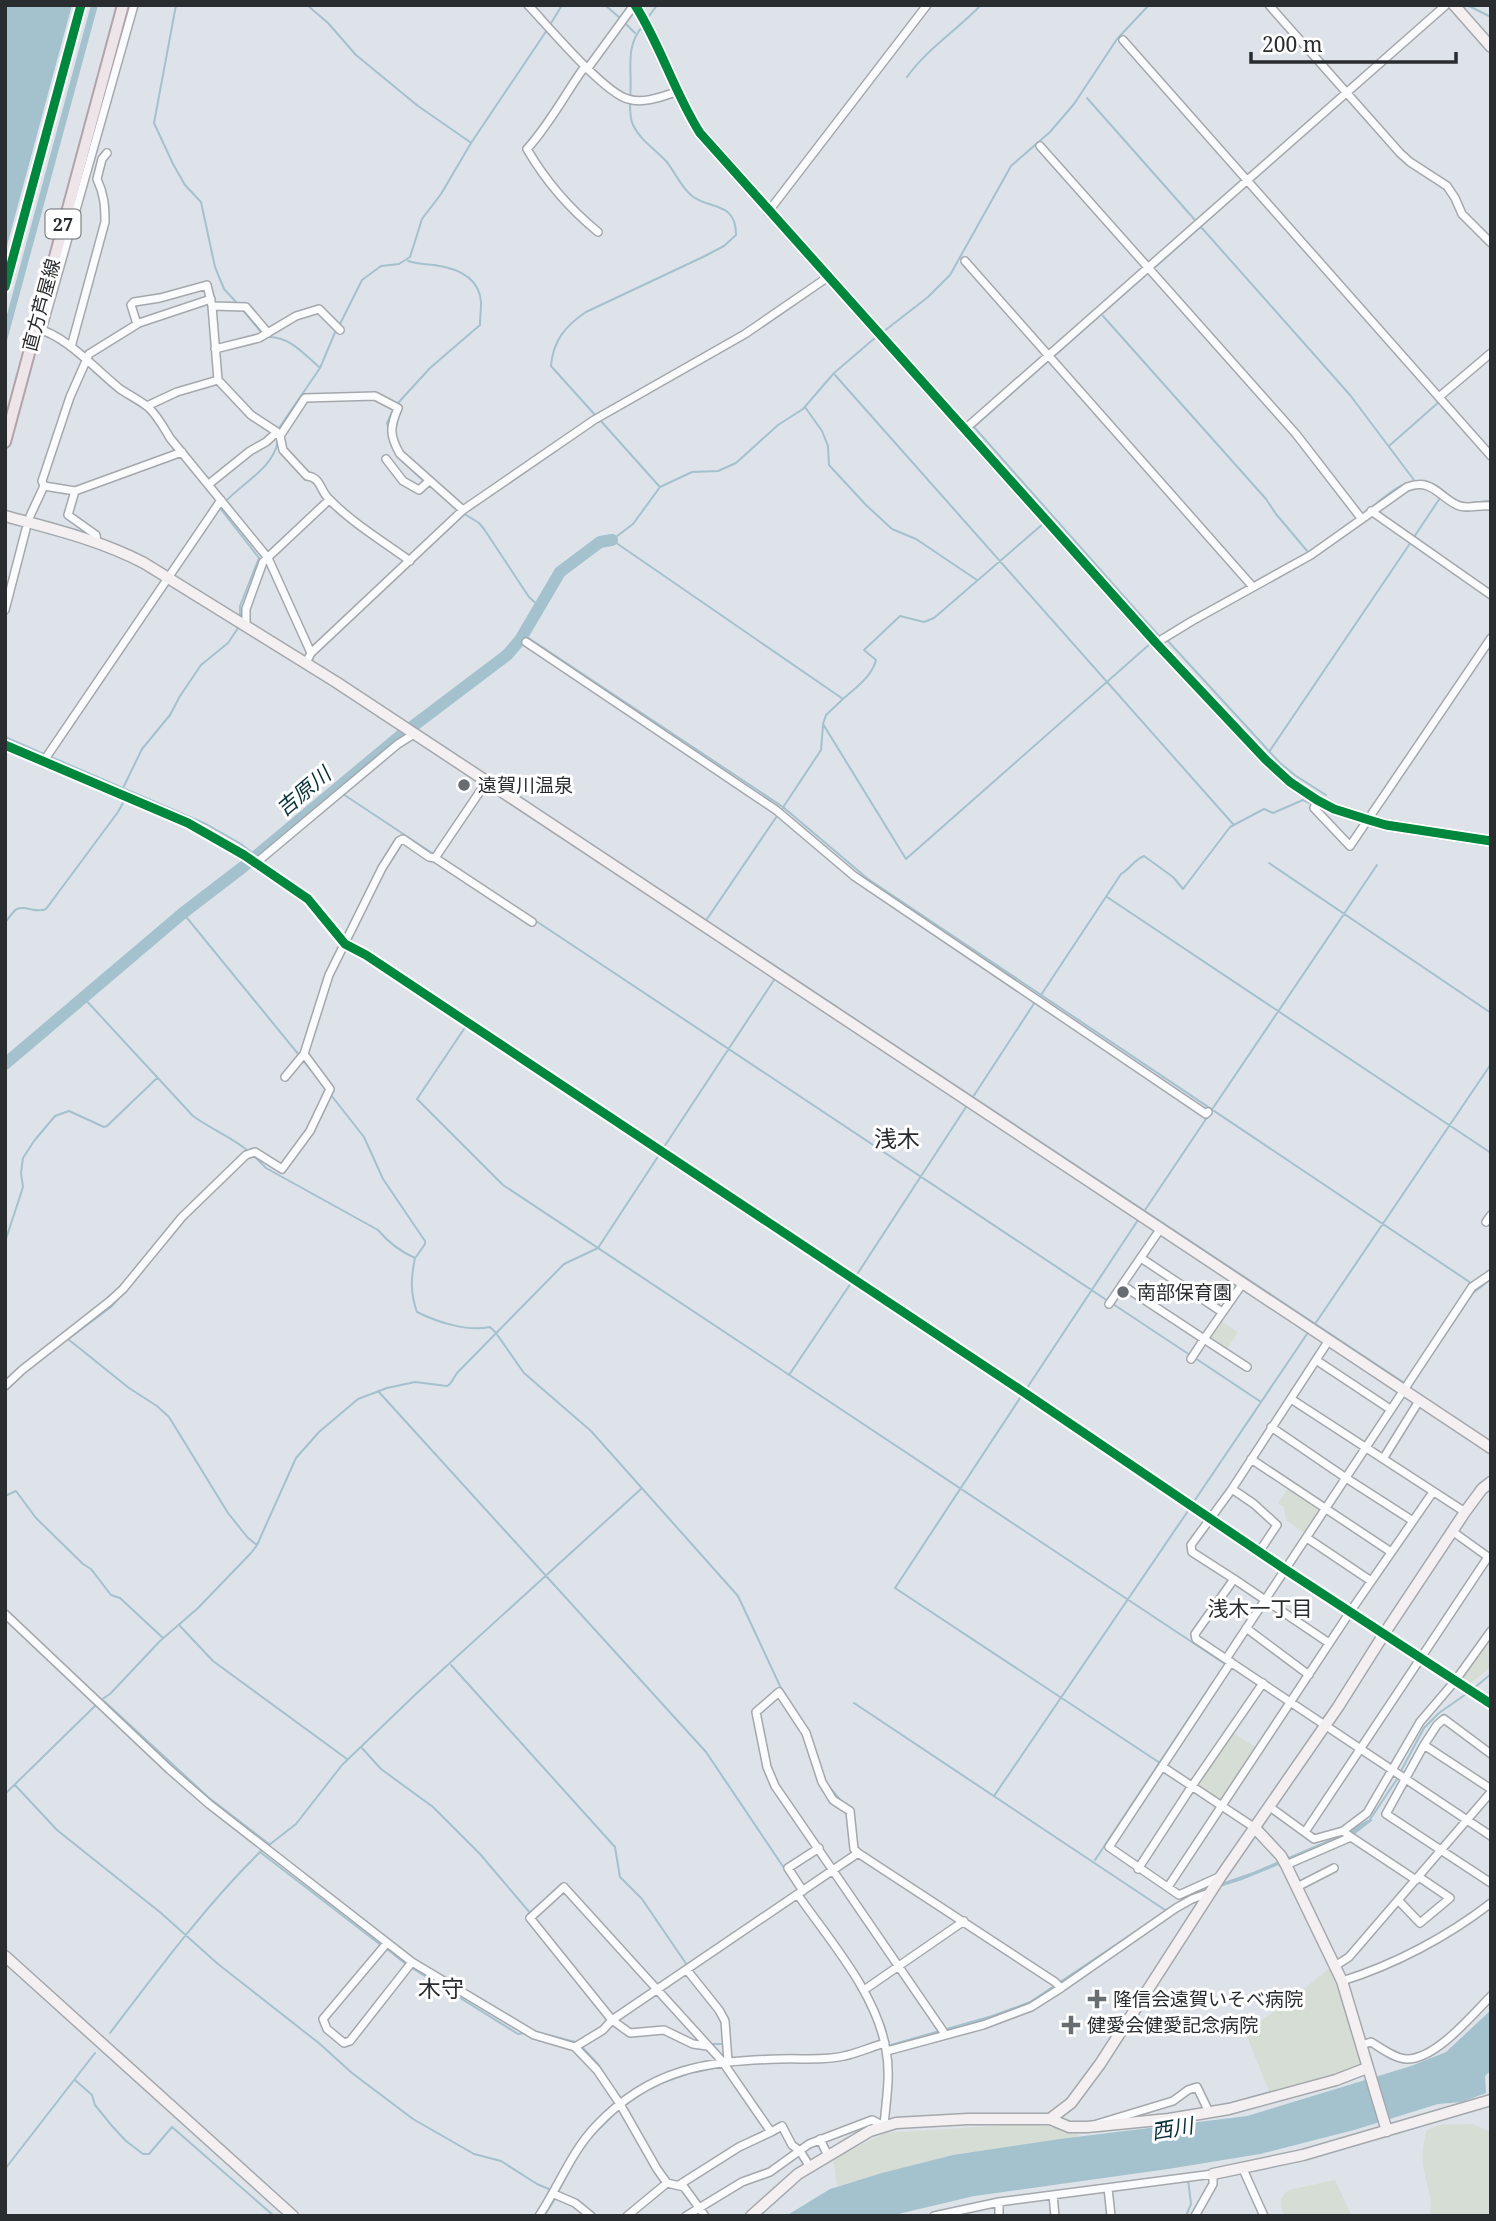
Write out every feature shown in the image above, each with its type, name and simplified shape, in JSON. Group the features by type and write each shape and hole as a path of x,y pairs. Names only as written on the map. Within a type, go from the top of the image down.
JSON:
{"main road":[{"name":"直方芦屋線","path":"5,442 39,329 123,5"}],"street":[{"path":"134,5 89,170 39,329 71,347 121,390 147,407 268,558 311,653"},
{"path":"528,5 608,88 627,99 649,100 676,92"},
{"path":"598,232 579,216 533,162 527,149 544,130 583,69 588,68 635,5 653,35 676,92 700,133 1156,643 1266,760 1290,782 1334,809 1398,827 1491,841"},
{"path":"768,212 927,5"},
{"path":"1269,5 1400,153 1447,186 1462,214 1491,243"},
{"path":"965,429 1446,5"},
{"path":"1454,5 1491,47"},
{"path":"1122,40 1491,456"},
{"path":"1040,146 1296,434 1361,518"},
{"path":"97,179 102,159 107,153"},
{"path":"71,347 105,222 106,203 103,190 89,170"},
{"path":"965,261 1253,587"},
{"path":"306,663 311,653 463,510 594,420 745,334 828,277"},
{"path":"137,324 131,304 134,302 207,285 218,380 251,415 279,434 284,450 307,476 317,480 329,500 410,561"},
{"path":"30,516 44,486 42,481 69,397 89,354 137,324 211,303 247,307 268,333"},
{"path":"215,349 260,338 296,316 319,309 340,330"},
{"path":"1439,397 1491,353"},
{"path":"147,407 177,392 218,380"},
{"path":"209,484 250,451 279,434 305,398 375,397 398,408 391,423 394,444 400,454 463,510"},
{"path":"44,486 75,491 182,452"},
{"path":"386,459 411,488 419,491 429,481"},
{"path":"1156,643 1311,555 1407,486 1419,484 1436,489 1459,506 1491,506"},
{"path":"75,491 68,515 96,535 97,542"},
{"path":"43,762 221,500"},
{"path":"246,627 246,609 263,562 329,500"},
{"path":"1371,512 1491,595"},
{"path":"5,516 121,551 306,663 1491,1448"},
{"path":"5,610 26,529"},
{"path":"1317,800 1314,808 1350,846 1491,638"},
{"path":"526,642 776,810 864,884 1206,1114 1208,1112"},
{"path":"256,863 398,744 414,734"},
{"path":"5,745 188,823 244,855 308,900 345,944 366,955 1491,1704"},
{"path":"435,858 487,781"},
{"path":"285,1077 304,1054 329,975 382,868 399,841 403,839 429,857 435,858 532,922"},
{"path":"5,1386 117,1295 183,1217 246,1155 255,1152 282,1169 310,1131 330,1089 304,1054"},
{"path":"1108,1304 1161,1228"},
{"path":"1141,1258 1222,1312"},
{"path":"1221,1876 1179,1895 1109,1847 1163,1767 1246,1628 1402,1391 1472,1287 1491,1274"},
{"path":"1191,1359 1243,1283"},
{"path":"1122,1285 1247,1367"},
{"path":"1329,1340 1191,1545 1192,1552 1329,1643"},
{"path":"1316,1360 1390,1409"},
{"path":"1291,1399 1465,1512"},
{"path":"1383,1459 1419,1401"},
{"path":"1271,1427 1413,1521"},
{"path":"1251,1459 1391,1552"},
{"path":"1050,2119 1071,2103 1100,2064 1221,1876 1325,1726 1452,1531 1482,1489 1491,1482"},
{"path":"1231,1489 1254,1504 1277,1525 1259,1552"},
{"path":"1168,1888 1329,1643 1433,1492"},
{"path":"1305,1832 1490,1558 1452,1531"},
{"path":"1307,1538 1371,1581"},
{"path":"1234,1579 1195,1634 1196,1639 1491,1836"},
{"path":"5,1614 209,1804 412,1962 534,2035 575,2047 597,2070 667,2183 684,2188 702,2213"},
{"path":"1246,1628 1309,1675"},
{"path":"1270,1807 1314,1839 1343,1830 1367,1813 1420,1722 1455,1681 1491,1631"},
{"path":"1138,1869 1263,1684"},
{"path":"946,2034 775,1786 767,1767 756,1712 779,1692 806,1733 822,1782 834,1800 850,1811 855,1849 858,1853 1061,1988"},
{"path":"1491,1754 1444,1718 1424,1745 1387,1814 1491,1883"},
{"path":"1335,1966 1349,1957 1491,1791 1424,1745"},
{"path":"1163,1767 1255,1828 1284,1861 1342,1981 1385,2127"},
{"path":"1343,1830 1450,1898 1420,1923 1398,1900"},
{"path":"1284,1861 1351,1837"},
{"path":"819,1848 788,1868 874,2008 886,2047 889,2087 884,2126"},
{"path":"575,2047 858,1853"},
{"path":"1297,1887 1334,1868"},
{"path":"707,2046 693,2045 664,2029 630,2033 612,2020 530,1918 564,1887 707,2046 725,2061 771,2132"},
{"path":"539,2216 579,2147 596,2126 648,2084 676,2072 725,2061 842,2057 983,2025 1031,2007 1176,1908 1213,1892"},
{"path":"1342,1981 1412,1953 1491,1903"},
{"path":"864,1990 964,1921"},
{"path":"387,1943 323,2019 327,2029 344,2043 350,2041 412,1962"},
{"path":"5,1956 293,2216"},
{"path":"687,1970 725,2021 725,2061"},
{"path":"1361,2045 1371,2042 1407,2059 1424,2054 1463,2024 1491,1996"},
{"path":"751,2216 798,2174 884,2126 918,2121 1050,2119 1069,2127 1091,2127 1209,2112 1369,2074"},
{"path":"1091,2127 1104,2120 1173,2101 1197,2087 1209,2112"},
{"path":"934,2216 999,2202 1213,2174 1303,2155 1385,2127 1491,2100"},
{"path":"686,2216 702,2213 742,2182 770,2172 820,2139 872,2120 884,2126"},
{"path":"679,2185 739,2147 782,2126 792,2145 800,2151 810,2167"},
{"path":"829,2135 832,2153"},
{"path":"820,2139 832,2153"},
{"path":"1242,2167 1264,2216"},
{"path":"1195,2216 1213,2184 1213,2174"},
{"path":"627,2216 667,2183"},
{"path":"1108,2188 1111,2216"},
{"path":"554,2194 575,2203 591,2216"},
{"path":"1053,2195 1055,2216"},
{"path":"999,2202 999,2216"}],"shaded area":[{"path":"1221,1321 1238,1332 1227,1349 1210,1338"},
{"path":"1289,1487 1319,1507 1320,1512 1304,1533 1286,1520 1284,1507 1278,1503"},
{"path":"1491,1637 1491,1667 1467,1686 1459,1680"},
{"path":"1232,1732 1257,1748 1221,1803 1196,1787"},
{"path":"1331,1967 1361,2065 1270,2093 1245,2032"},
{"path":"1021,2124 1047,2126 1080,2134 1077,2137 953,2155 837,2186 833,2159 885,2133"},
{"path":"1473,2124 1491,2132 1491,2216 1430,2216 1430,2198 1423,2160 1427,2130 1439,2125"},
{"path":"1335,2180 1352,2216 1284,2216 1281,2201 1289,2190"}],"water":[{"path":"5,5 72,5 5,253"},
{"path":"91,5 98,5 5,348 5,322"},
{"path":"1373,1820 1355,1834 1242,1880 1198,1894 1032,2004 980,2023 888,2047 887,2045 992,2015 1030,2001 1190,1894 1253,1872 1338,1836"},
{"name":"西川","path":"1491,2010 1491,2070 1485,2076 1486,2093 1462,2102 1438,2104 1354,2130 1260,2154 974,2196 890,2216 786,2216 830,2189 953,2155 1247,2116 1411,2066 1446,2052"}],"waterway":[{"path":"176,5 154,123 185,185 201,202 215,267 224,289 236,302"},
{"path":"307,5 328,23 356,55 418,106 470,142"},
{"path":"550,25 562,5"},
{"path":"605,5 620,18"},
{"path":"647,19 657,5"},
{"path":"907,77 924,57 981,5"},
{"path":"883,332 928,297 950,275 1011,166 1050,132 1074,104 1117,39 1149,5"},
{"path":"1467,5 1491,17"},
{"path":"624,22 635,33"},
{"path":"630,98 631,52 636,35 642,27"},
{"path":"339,326 362,280 381,266 399,264 410,257 422,219 547,30"},
{"path":"1087,98 1195,220"},
{"path":"596,416 551,366 554,349 561,335 586,312 705,256 724,246 736,235 735,224 727,211 692,196 666,161 640,135 632,123 630,104"},
{"path":"1153,269 1235,196"},
{"path":"1201,227 1350,395 1414,480"},
{"path":"398,403 430,368 480,325 480,294 471,280 458,271 442,266 408,261"},
{"path":"1053,357 1149,272"},
{"path":"242,309 261,332"},
{"path":"1103,316 1266,499 1308,552"},
{"path":"279,428 320,368 336,330"},
{"path":"268,337 283,339 319,367"},
{"path":"876,337 834,373 803,409 778,425 736,463 718,471 692,472 660,487 633,524 612,540 843,699 826,715 823,724 906,859 1151,643"},
{"path":"1049,360 974,427 1159,636"},
{"path":"835,375 1233,824"},
{"path":"1389,446 1440,401"},
{"path":"805,407 822,431 828,446 829,465 866,505 892,529 916,539 977,580"},
{"path":"389,431 387,423 393,410"},
{"path":"600,420 659,486"},
{"path":"226,501 264,467 278,441"},
{"path":"391,444 398,457 424,481"},
{"path":"1371,508 1400,486 1420,482"},
{"path":"1429,483 1461,502 1491,501"},
{"path":"428,484 458,511"},
{"path":"1414,537 1440,498"},
{"path":"222,506 220,508 259,558 240,606 240,619"},
{"path":"463,513 484,529 529,597 540,607"},
{"path":"1339,531 1358,518"},
{"path":"844,698 863,681 874,666 876,660 864,650 900,616 924,622 934,618 1044,523"},
{"name":"吉原川","path":"5,1064 183,913 243,867 400,736 507,655 520,640 560,572 600,542 612,540"},
{"path":"1269,752 1411,542"},
{"path":"1238,592 1248,586"},
{"path":"1156,639 1184,622"},
{"path":"124,786 142,749 170,715 201,665 228,643 238,628"},
{"path":"1487,638 1491,632"},
{"path":"524,635 783,807 868,879 1471,1283"},
{"path":"1167,640 1280,763 1326,795"},
{"path":"780,812 821,750 823,725"},
{"path":"414,727 1406,1384"},
{"path":"5,737 46,755"},
{"path":"51,757 206,824 259,858"},
{"path":"343,794 435,855"},
{"path":"1041,995 1121,874 1138,859 1144,856 1173,877 1183,889 1230,827 1264,809 1273,813 1303,800 1314,805"},
{"path":"5,923 17,909 46,909 124,801"},
{"path":"707,919 777,816"},
{"path":"1349,841 1362,822"},
{"path":"264,862 304,892"},
{"path":"1269,863 1491,1013"},
{"path":"1211,1111 1377,865"},
{"path":"1107,897 1491,1153"},
{"path":"311,898 344,936"},
{"path":"183,913 299,1055"},
{"path":"536,921 1108,1301"},
{"path":"348,939 361,948"},
{"path":"662,1150 776,977"},
{"path":"83,997 193,1116 247,1150"},
{"path":"971,1100 1035,1002"},
{"path":"466,1026 417,1099 503,1185 1225,1664"},
{"path":"302,1059 321,1082"},
{"path":"1313,1327 1491,1064"},
{"path":"5,1242 23,1187 23,1158 55,1116 69,1111 107,1126 157,1078"},
{"path":"331,1095 364,1137 383,1179 425,1241 416,1257"},
{"path":"856,1276 968,1104"},
{"path":"1145,1210 1208,1116"},
{"path":"101,1700 110,1694 160,1641 198,1608 251,1553 296,1458 319,1432 358,1399 387,1388 415,1382 447,1386 450,1384 457,1373 564,1264 598,1248 659,1155"},
{"path":"254,1156 266,1168 378,1230 395,1246 415,1258 412,1285 417,1312 453,1325 490,1327 524,1373 591,1431 738,1596 780,1686 803,1723"},
{"path":"1027,1388 1138,1220"},
{"path":"147,1265 111,1307 68,1339 169,1417 228,1513 257,1545"},
{"path":"1434,1351 1473,1293 1491,1279"},
{"path":"789,1375 853,1280"},
{"path":"1113,1304 1190,1355"},
{"path":"1195,1500 1309,1331"},
{"path":"1195,1358 1261,1402"},
{"path":"1025,1389 1194,1501"},
{"path":"378,1391 706,1752 784,1868"},
{"path":"1022,1395 895,1588 1160,1763"},
{"path":"269,1845 296,1824 342,1765 418,1692 641,1489"},
{"path":"5,1496 16,1491 36,1518 91,1569 111,1595 120,1598 163,1638"},
{"path":"994,1796 1190,1508"},
{"path":"180,1626 213,1661 347,1759"},
{"path":"451,1665 615,1847 620,1877 642,1899 687,1965"},
{"path":"1473,1689 1491,1674"},
{"path":"1095,1860 1213,1682"},
{"path":"1401,1771 1424,1728 1439,1713 1469,1692"},
{"path":"104,1701 208,1797 269,1844"},
{"path":"854,1703 1165,1910"},
{"path":"5,1794 97,1704"},
{"path":"812,1740 820,1765"},
{"path":"362,1748 381,1769 433,1807 480,1854 531,1914"},
{"path":"1369,1821 1399,1776"},
{"path":"15,1785 57,1830 352,2073 413,2119 474,2154 501,2161 551,2190"},
{"path":"831,1789 843,1803"},
{"path":"853,1811 856,1836"},
{"path":"110,2033 202,1916 262,1850"},
{"path":"260,1852 382,1946"},
{"path":"836,1872 852,1862"},
{"path":"803,1895 831,1875"},
{"path":"922,1891 994,1938"},
{"path":"387,1949 407,1965"},
{"path":"412,1968 518,2034 524,2033"},
{"path":"870,1995 885,2028 887,2041"},
{"path":"533,2031 575,2042"},
{"path":"710,2044 722,2044"},
{"path":"582,2047 598,2064 616,2093"},
{"path":"865,2053 883,2047"},
{"path":"5,2169 95,2053"},
{"path":"838,2061 853,2057"},
{"path":"696,2072 718,2067"},
{"path":"656,2085 687,2074"},
{"path":"75,2080 92,2095 95,2105 112,2126 143,2154 149,2154 172,2127 274,2216"},
{"path":"624,2106 642,2093"},
{"path":"591,2137 619,2109"},
{"path":"557,2194 574,2162"},
{"path":"1186,2216 1191,2204 1188,2179"},
{"path":"544,2216 555,2199"}],"cycle path":[{"path":"5,287 81,5"},
{"path":"635,5 700,133 1156,643 1266,760 1290,782 1334,809 1386,825 1491,841"},
{"path":"5,745 188,823 244,855 308,899 345,944 366,955 1491,1704"}],"place":[{"name":"遠賀川温泉","path":"464,785"},
{"name":"南部保育園","path":"1123,1292"},
{"name":"隆信会遠賀いそべ病院","path":"1097,1999"},
{"name":"健愛会健愛記念病院","path":"1071,2025"}],"district":[{"name":"浅木","path":"897,1138"},
{"name":"浅木一丁目","path":"1260,1608"},
{"name":"木守","path":"441,1988"}]}
